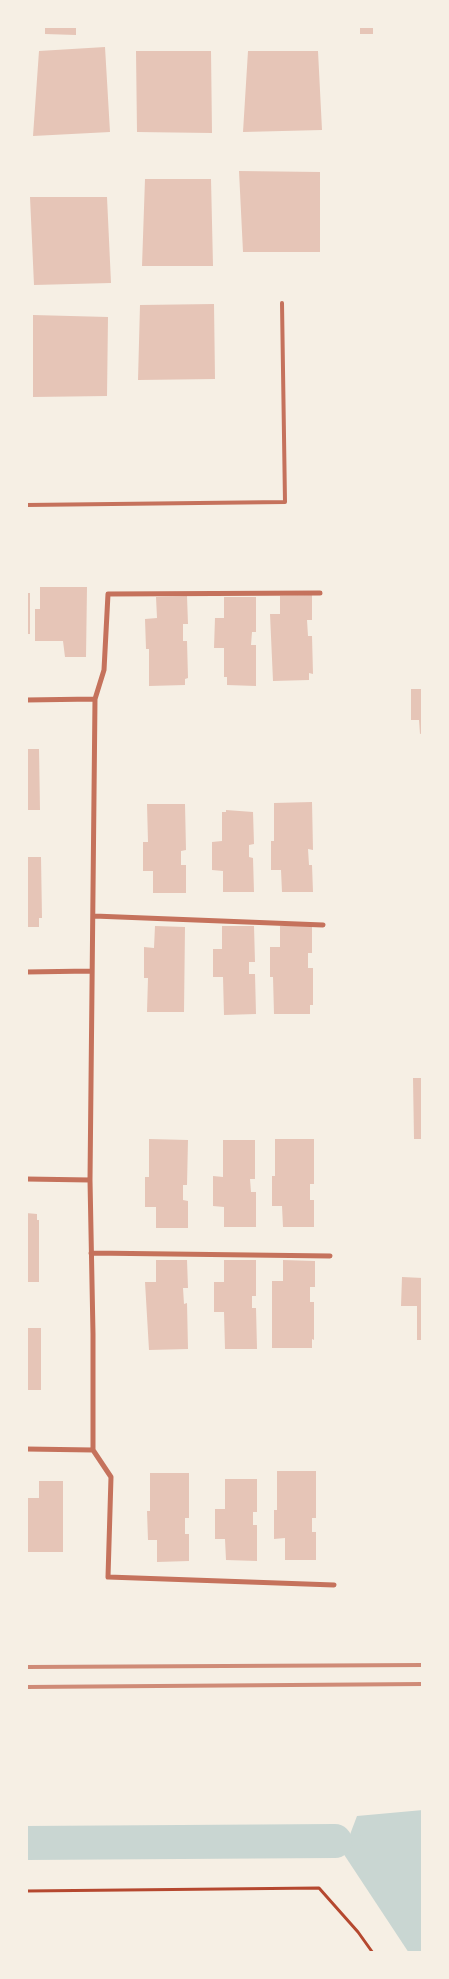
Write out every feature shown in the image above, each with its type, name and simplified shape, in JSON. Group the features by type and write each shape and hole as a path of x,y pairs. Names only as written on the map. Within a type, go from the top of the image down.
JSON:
{"street":[{"path":"320,593 108,594 104,670 95,699 90,1180 93,1450 111,1477 108,1577 334,1585"},
{"path":"26,700 95,699"},
{"path":"94,916 324,926"},
{"path":"26,972 91,971"},
{"path":"26,1179 90,1180"},
{"path":"91,1253 330,1256"},
{"path":"26,1449 93,1450"}],"lane":[{"path":"26,505 285,502 282,303"}],"path":[{"path":"26,1891 319,1888 358,1932 373,1953"}],"shaded area":[{"path":"423,1810 423,1953 409,1953 343,1853 357,1816"}],"building":[{"path":"45,26 76,26 76,35 45,34"},
{"path":"360,26 373,26 373,34 360,34"},
{"path":"105,47 110,132 33,136 39,51"},
{"path":"136,51 211,51 212,133 137,132"},
{"path":"248,51 318,51 322,130 243,132"},
{"path":"239,171 320,172 320,252 243,252"},
{"path":"145,179 211,179 213,266 142,266"},
{"path":"30,197 107,197 111,283 34,285"},
{"path":"214,304 215,379 138,380 140,305"},
{"path":"33,315 108,317 107,396 33,397"},
{"path":"40,587 87,587 86,657 65,657 63,641 35,641 35,609 40,609"},
{"path":"26,593 30,593 30,634 26,634"},
{"path":"312,595 312,620 307,620 308,636 312,636 313,674 309,673 309,680 273,681 270,614 280,614 280,596"},
{"path":"187,596 188,624 183,624 183,641 187,641 188,678 185,679 185,685 149,686 149,649 146,649 145,619 157,618 156,597"},
{"path":"224,597 256,597 256,632 252,632 251,645 256,645 256,686 227,685 227,677 224,677 224,648 214,648 215,618 224,618"},
{"path":"411,689 423,689 423,733 420,734 419,720 411,720"},
{"path":"26,749 39,749 40,810 26,810"},
{"path":"312,802 313,850 308,849 309,865 312,865 313,892 282,892 281,870 271,870 271,841 274,841 274,803"},
{"path":"147,804 185,804 186,850 181,851 181,865 186,865 186,893 153,893 153,871 143,871 143,842 148,842"},
{"path":"226,810 253,812 254,844 249,845 249,857 253,858 254,892 223,892 223,871 212,870 212,842 222,841 222,812 226,812"},
{"path":"26,857 41,857 42,918 39,918 39,927 26,927"},
{"path":"155,926 185,927 184,1012 147,1012 148,978 144,978 144,947 154,948"},
{"path":"222,926 254,926 255,962 249,962 249,974 255,974 256,1014 224,1015 223,977 213,977 213,949 222,949"},
{"path":"280,926 312,926 312,953 308,953 308,968 313,968 313,1005 310,1005 310,1014 274,1014 273,977 270,977 270,947 280,947"},
{"path":"413,1078 423,1078 423,1139 414,1139"},
{"path":"149,1139 188,1140 187,1185 183,1185 183,1200 188,1201 188,1228 156,1228 156,1207 145,1207 145,1177 149,1177"},
{"path":"275,1139 314,1139 314,1184 310,1184 310,1200 314,1200 314,1227 283,1227 282,1206 272,1206 272,1176 275,1176"},
{"path":"223,1140 255,1140 255,1179 250,1179 251,1192 256,1192 256,1227 224,1227 224,1207 213,1206 213,1176 223,1177"},
{"path":"26,1213 37,1214 37,1220 39,1220 39,1282 26,1282"},
{"path":"156,1260 187,1260 188,1288 183,1288 184,1304 187,1303 188,1349 149,1350 145,1282 156,1282"},
{"path":"224,1260 256,1260 256,1296 252,1296 252,1308 256,1308 257,1349 225,1349 224,1312 214,1312 214,1282 224,1282"},
{"path":"283,1260 315,1261 315,1287 310,1287 310,1302 314,1302 314,1340 312,1339 312,1348 272,1348 272,1281 283,1281"},
{"path":"402,1277 423,1278 423,1340 417,1340 417,1306 401,1306"},
{"path":"26,1328 41,1328 41,1390 26,1390"},
{"path":"277,1471 316,1471 316,1518 312,1518 312,1532 316,1532 316,1560 285,1560 285,1538 274,1539 274,1510 277,1510"},
{"path":"150,1473 189,1473 189,1518 185,1518 185,1534 189,1534 189,1561 157,1562 157,1540 148,1540 147,1511 150,1511"},
{"path":"225,1479 257,1479 257,1512 253,1512 253,1525 257,1525 257,1561 226,1560 225,1539 215,1539 215,1509 225,1509"},
{"path":"39,1481 63,1481 63,1552 26,1552 26,1498 39,1498"}],"waterway":[{"path":"335,1841 362,1840"},
{"path":"26,1843 335,1841"}],"railway":[{"path":"26,1667 423,1665"},
{"path":"26,1687 423,1684"}]}
